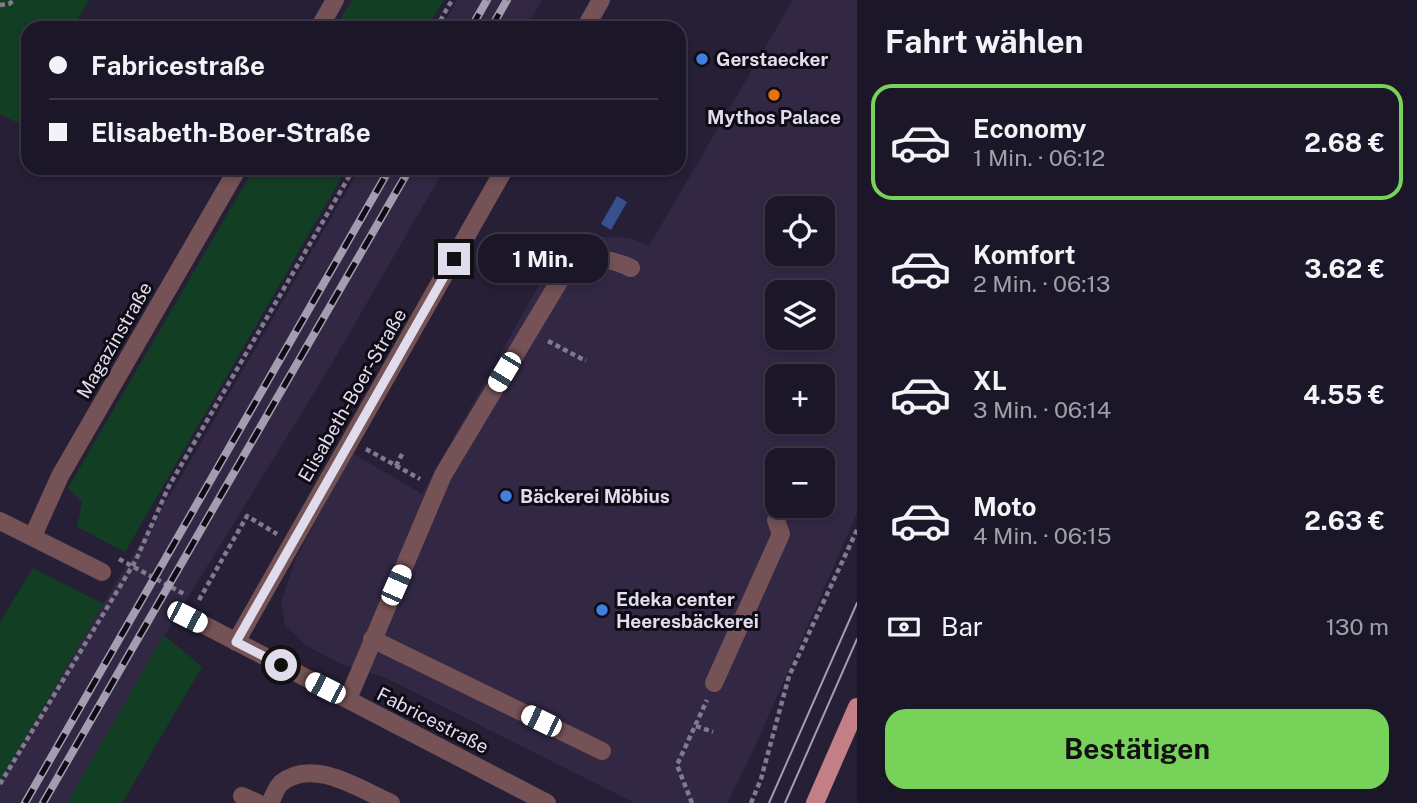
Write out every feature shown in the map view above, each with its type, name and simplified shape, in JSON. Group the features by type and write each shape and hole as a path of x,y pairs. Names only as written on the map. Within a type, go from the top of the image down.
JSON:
{"main road":[{"path":"815,803 857,707"}],"street":[{"path":"323,21 335,0"},
{"path":"589,21 601,0"},
{"name":"Magazinstraße","path":"33,536 60,476 234,175"},
{"name":"Elisabeth-Boer-Straße","path":"236,642 501,175"},
{"path":"348,699 437,488 572,260 596,257 616,261 631,268"},
{"path":"714,683 781,534 776,520"},
{"path":"0,522 102,572"},
{"name":"Fabricestraße","path":"187,617 348,699 516,796 547,803"},
{"path":"372,639 602,751"},
{"path":"270,803 279,784 302,772 329,775 391,803"}],"path":[{"path":"0,5 14,0"},
{"path":"440,21 452,0"},
{"path":"0,784 125,580 170,486 350,175"},
{"path":"528,331 586,361"},
{"path":"350,440 437,488"},
{"path":"396,466 403,452"},
{"path":"109,553 198,601 247,516 292,542"},
{"path":"751,803 761,779 789,676 857,530"},
{"path":"692,803 677,765 714,683"},
{"path":"696,726 713,732"}],"shaded area":[{"path":"457,0 542,0 530,21 445,21"},
{"path":"793,0 857,0 857,513 753,751 727,803 635,803 384,677 343,665 307,646 285,625 281,602 296,558 352,453 422,494 567,235 630,238 649,246"},
{"path":"356,175 441,175 328,370 165,635 67,803 0,803 0,782 103,604 178,482"}],"green space":[{"path":"0,0 89,0 77,21 21,21 21,122 0,114"},
{"path":"352,0 444,0 431,21 339,21"},
{"path":"250,175 343,175 125,552 77,527 82,502 68,488"},
{"path":"33,568 103,604 0,782 0,622"},
{"path":"164,635 202,667 122,803 67,803"}],"water":[{"path":"617,196 627,202 611,230 601,224"}],"tram line":[{"path":"769,803 857,603"},
{"path":"785,803 857,639"}],"railway":[{"path":"475,21 487,0"},
{"path":"495,21 507,0"},
{"path":"25,803 386,175"},
{"path":"43,803 406,175"}],"place":[{"name":"Gerstaecker","path":"702,59"},
{"name":"Mythos Palace","path":"774,95"},
{"name":"Bäckerei Möbius","path":"506,496"},
{"name":"Edeka center Heeresbäckerei","path":"602,610"}],"route":[{"path":"281,665 236,642 454,259"}]}
